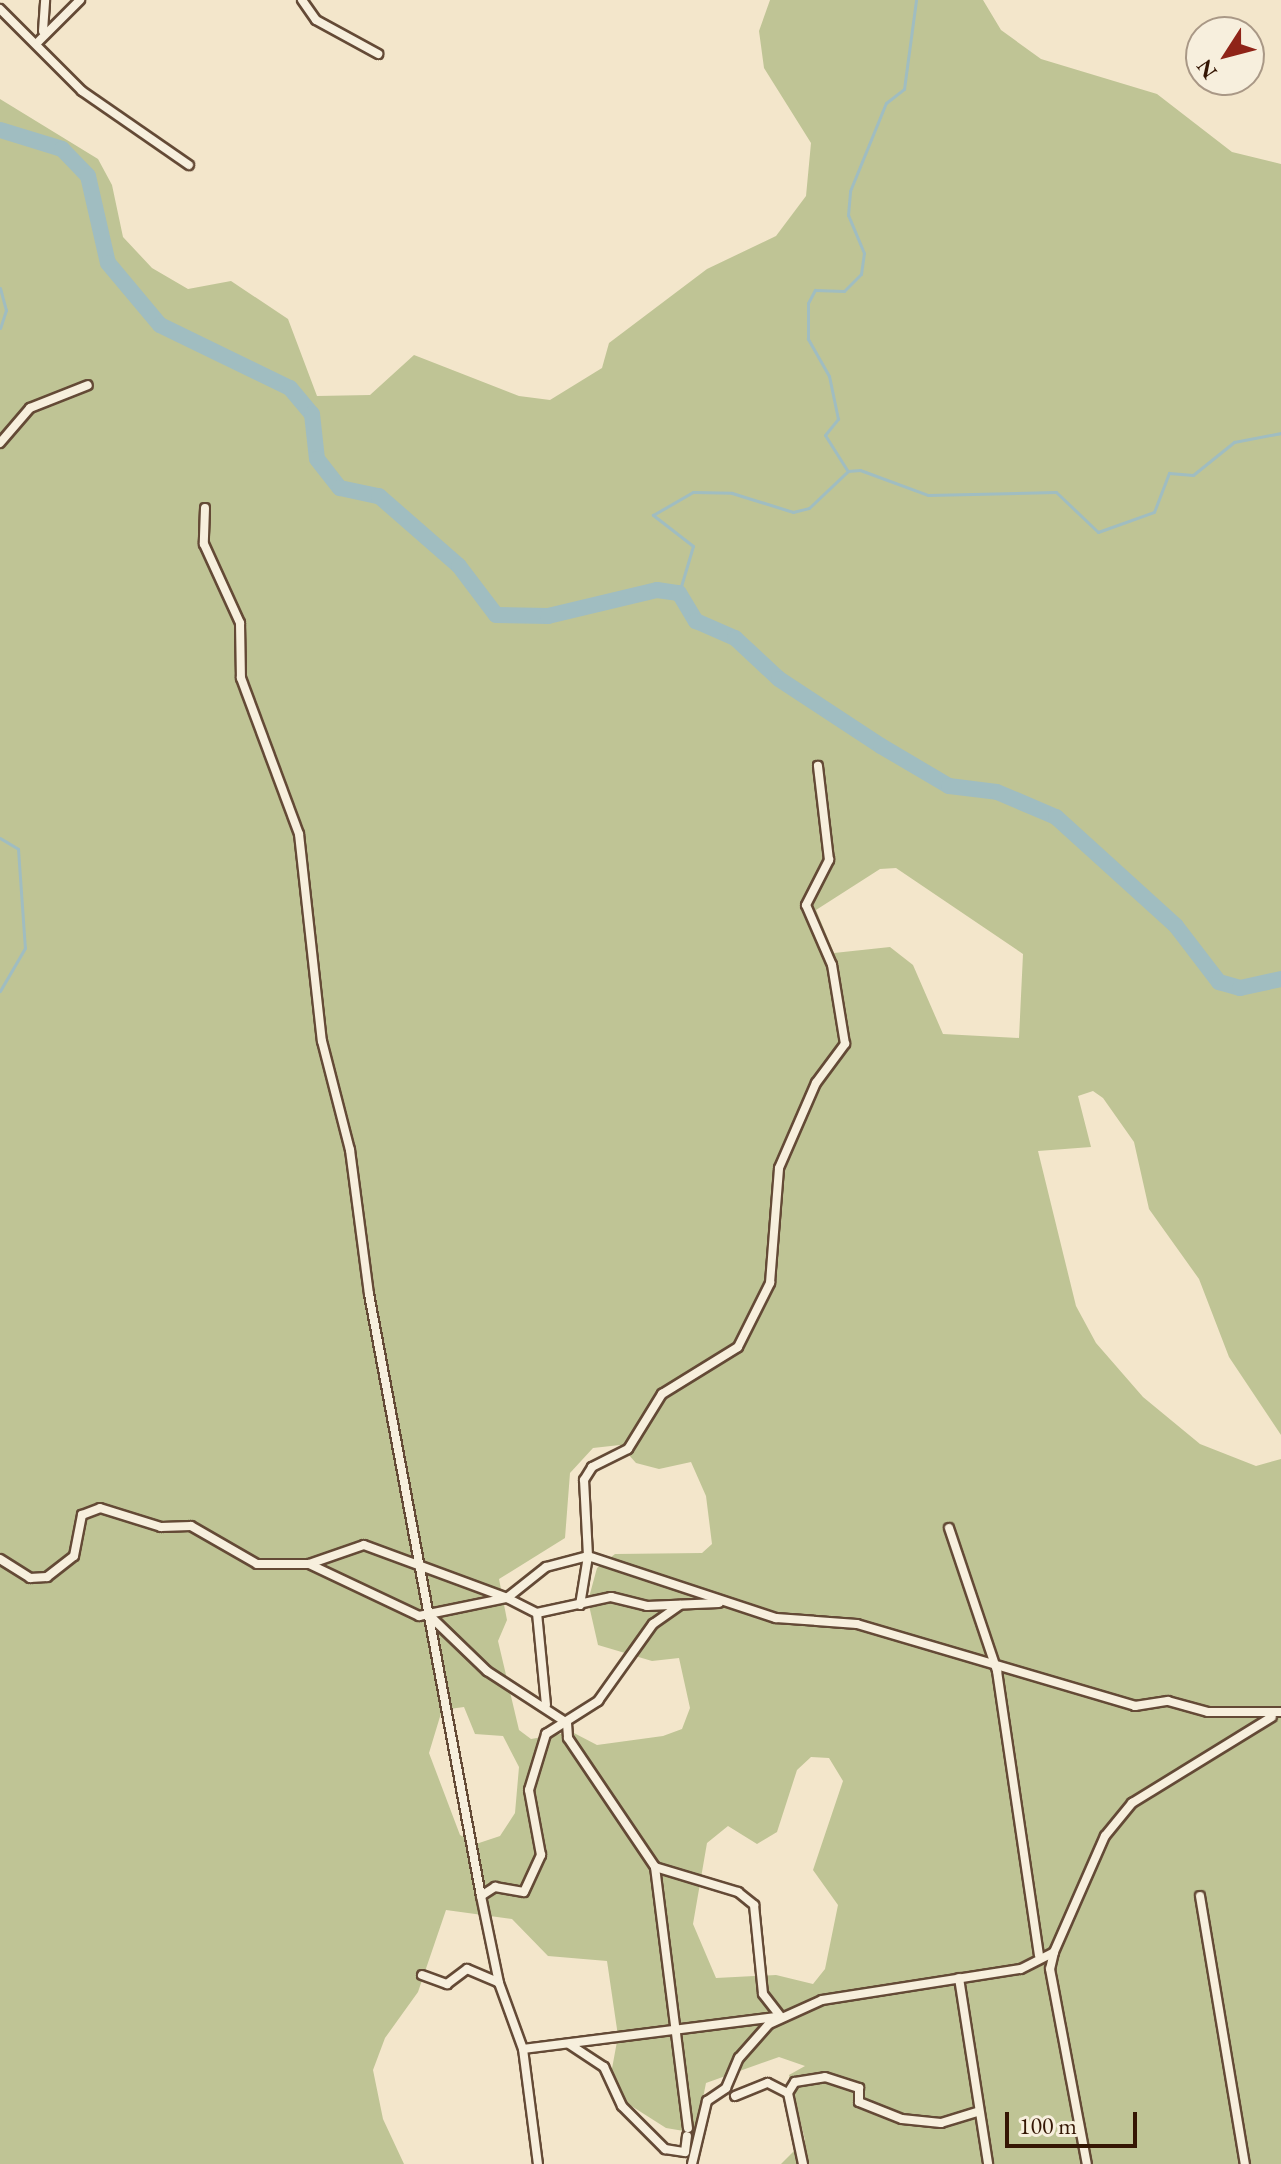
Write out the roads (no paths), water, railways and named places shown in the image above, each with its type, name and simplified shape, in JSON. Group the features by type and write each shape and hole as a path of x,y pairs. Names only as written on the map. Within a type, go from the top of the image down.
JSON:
{"street":[{"path":"37,43 43,31 45,0"},
{"path":"43,31 80,0"},
{"path":"302,0 316,20 378,54"},
{"path":"0,9 82,91 189,165"},
{"path":"0,443 30,408 88,385"},
{"path":"205,508 204,544 240,623 241,678 299,834 322,1041 350,1150 420,1564 481,1896 499,1983 523,2049 538,2164"},
{"path":"580,1605 588,1556 584,1480 592,1467 628,1449 662,1394 738,1347 760,1307 775,1256 779,1168 816,1083 845,1044 832,965 806,905 829,860 818,766"},
{"path":"0,1559 30,1578 47,1577 74,1556 82,1515 100,1508 161,1527 191,1526 257,1564 309,1564 364,1545 507,1598 537,1613 611,1597 680,1605 724,1602"},
{"path":"949,1528 997,1671 1039,1955"},
{"path":"430,1616 507,1598 546,1567 588,1556 776,1618 857,1624 997,1671 1135,1706 1168,1701 1277,1714"},
{"path":"309,1564 430,1616 487,1671 546,1705 567,1723 568,1738 655,1867 679,2029 688,2132 685,2152 665,2149 622,2106 604,2067 569,2044"},
{"path":"481,1896 495,1887 524,1892 541,1855 529,1807 531,1768 546,1734 598,1701 653,1624 680,1605"},
{"path":"537,1613 546,1705"},
{"path":"1087,2164 1050,1969 1054,1952 1105,1836 1132,1803 1277,1714"},
{"path":"655,1867 738,1892 754,1905 763,1994 781,2017"},
{"path":"1200,1896 1245,2164"},
{"path":"523,2049 781,2017 822,2000 1021,1969 1039,1955 1054,1952"},
{"path":"422,1975 447,1984 467,1969 492,1974 499,1983"},
{"path":"959,1978 977,2112 988,2164"},
{"path":"692,2164 707,2101 726,2088 739,2058 781,2017"},
{"path":"803,2164 788,2093 795,2082 825,2077 859,2088 859,2102 902,2119 941,2123 977,2112"},
{"path":"735,2096 768,2083 788,2093"}],"waterway":[{"path":"847,470 825,435 838,419 829,376 808,339 808,303 815,290 844,291 861,274 864,253 848,215 850,191 886,103 904,89 916,0"},
{"path":"0,130 62,149 88,176 108,263 160,325 290,388 312,414 317,459 340,488 379,496 459,566 496,615 548,616 657,590 679,593 696,621 735,638 779,679 881,746 949,786 997,792 1056,817 1176,926 1219,982 1240,988 1281,979"},
{"path":"0,288 6,310 0,328"},
{"path":"679,593 693,546 653,515 693,492 732,493 793,512 809,508 848,471 860,470 928,495 1056,492 1098,532 1154,512 1169,473 1193,475 1234,442 1281,433"},
{"path":"0,838 18,849 25,948 0,991"}]}
